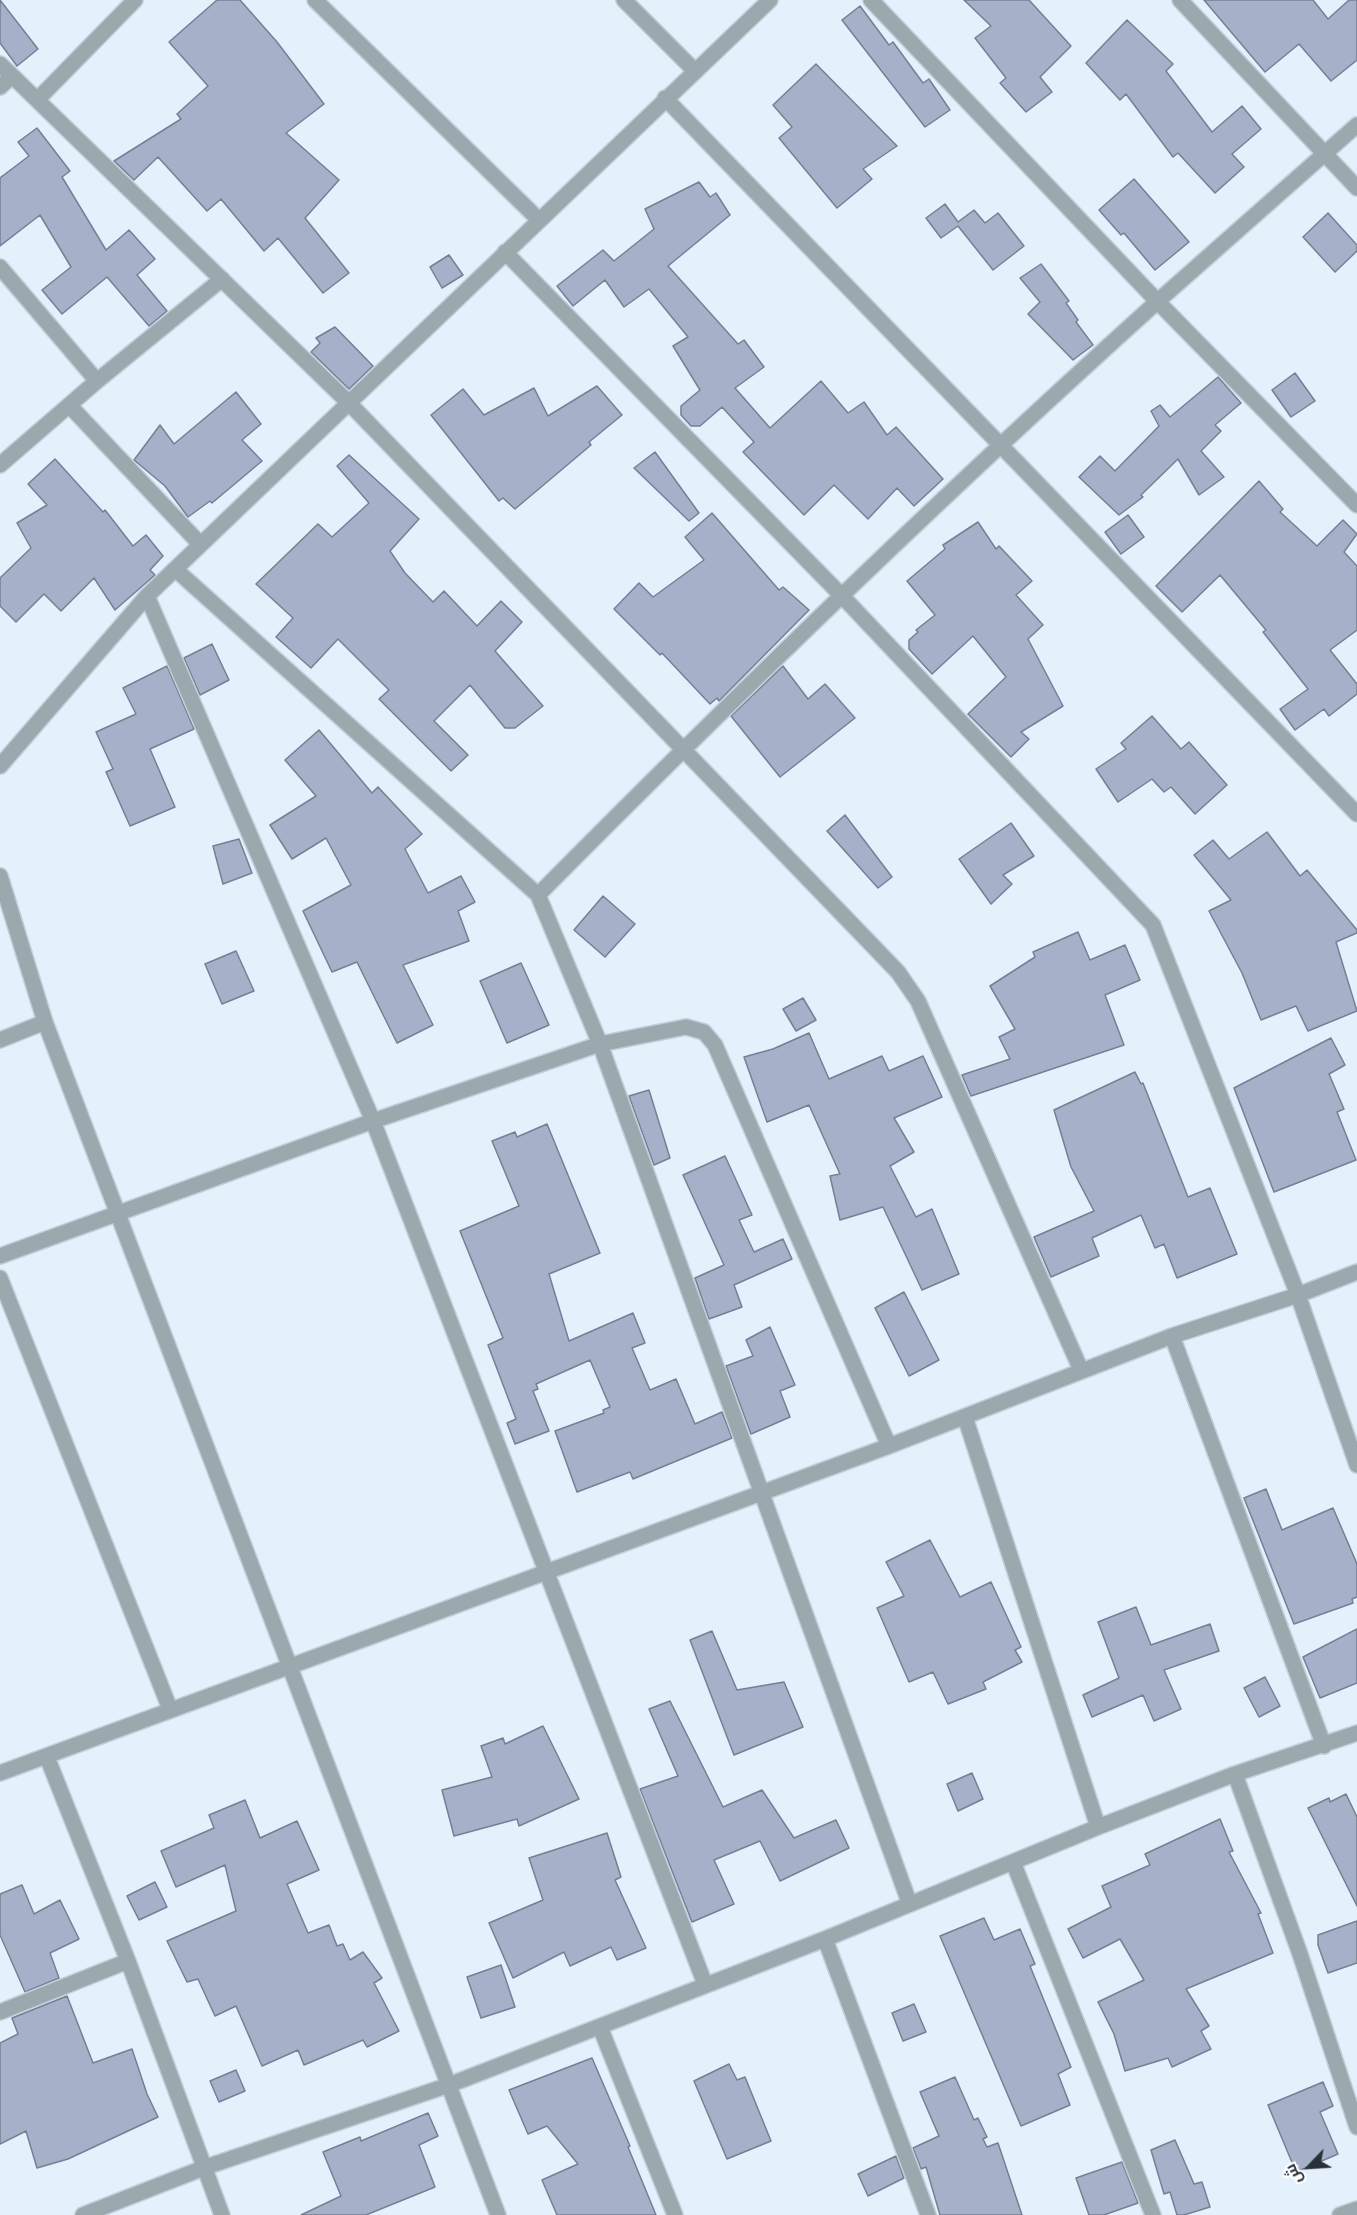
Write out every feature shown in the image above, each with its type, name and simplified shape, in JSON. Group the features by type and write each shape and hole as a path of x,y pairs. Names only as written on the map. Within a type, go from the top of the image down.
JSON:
{"street":[{"path":"37,100 135,0"},
{"path":"315,0 538,219"},
{"path":"624,0 694,70"},
{"path":"0,766 147,596 538,219 770,0"},
{"path":"871,0 1157,302 1357,505"},
{"path":"1180,0 1326,152 1357,188"},
{"path":"0,64 348,402 684,748 909,986 918,1001 1081,1370"},
{"path":"0,87 12,76"},
{"path":"665,98 1357,814"},
{"path":"538,895 684,748 1000,447 1157,302 1357,125"},
{"path":"505,252 843,597 1153,925 1298,1295 1357,1465"},
{"path":"0,267 97,381"},
{"path":"0,465 97,381 222,279"},
{"path":"69,405 200,544"},
{"path":"175,569 538,895 600,1044 909,1902"},
{"path":"147,596 373,1121 548,1570 619,1767 705,1984"},
{"path":"0,876 45,1022 498,2215"},
{"path":"0,1040 45,1022"},
{"path":"0,1256 373,1121 600,1044 686,1027 704,1032 715,1045 889,1446"},
{"path":"0,1773 889,1446 1172,1336 1298,1295 1357,1272"},
{"path":"0,1278 170,1709"},
{"path":"1172,1336 1324,1746"},
{"path":"965,1417 1098,1827"},
{"path":"83,2215 206,2167 449,2085 825,1939 909,1902 1098,1827 1235,1774 1324,1746 1357,1733"},
{"path":"47,1756 128,1960 222,2215"},
{"path":"1235,1774 1300,1954 1357,2127"},
{"path":"1012,1862 1153,2215"},
{"path":"825,1939 928,2215"},
{"path":"0,2012 128,1960"},
{"path":"600,2027 675,2215"},
{"path":"1340,2215 1357,2209"}],"building":[{"path":"0,0 38,49 17,66 0,43"},
{"path":"217,0 240,0 277,42 324,104 286,133 339,180 305,218 349,273 323,293 278,238 264,251 221,199 207,211 158,157 134,180 114,161 181,119 177,114 208,86 169,42"},
{"path":"964,0 1029,0 1071,46 1040,77 1052,92 1026,112 1000,83 1006,78 975,38 991,26"},
{"path":"1204,0 1313,0 1328,19 1349,0 1357,0 1357,60 1331,81 1299,44 1265,72"},
{"path":"860,6 889,45 893,42 923,83 929,79 950,110 925,127 842,20"},
{"path":"1127,20 1173,64 1166,71 1212,132 1242,106 1261,129 1232,154 1244,167 1215,193 1178,153 1173,157 1126,94 1120,100 1086,63"},
{"path":"816,64 897,146 863,169 872,179 837,208 779,138 792,127 773,105"},
{"path":"37,128 70,171 62,177 106,250 129,230 155,259 137,275 167,311 149,326 107,277 62,314 42,290 71,267 40,215 0,246 0,178 29,156 18,142"},
{"path":"1134,179 1189,242 1155,270 1124,233 1121,235 1099,210"},
{"path":"699,182 710,197 716,193 730,215 668,266 738,344 744,340 764,367 735,388 770,428 821,381 848,413 864,402 887,435 896,427 943,479 914,506 897,488 868,519 834,485 804,515 743,452 754,442 722,407 700,426 691,426 681,415 681,406 700,390 673,346 688,337 649,289 624,307 605,280 573,306 557,286 603,250 614,261 654,229 645,209"},
{"path":"945,204 958,222 974,210 985,223 998,213 1024,246 993,270 958,226 941,238 926,218"},
{"path":"1328,213 1357,245 1357,251 1335,272 1303,237"},
{"path":"449,255 463,275 442,288 430,267"},
{"path":"1041,264 1069,301 1066,303 1078,320 1076,322 1093,345 1073,360 1028,314 1040,302 1020,278"},
{"path":"335,327 373,366 349,389 311,352 320,343 316,338"},
{"path":"1295,373 1315,401 1291,417 1272,390"},
{"path":"1218,377 1241,403 1215,425 1221,431 1201,451 1224,477 1199,495 1178,459 1141,495 1143,497 1119,515 1079,477 1100,456 1115,471 1159,426 1151,411 1160,405 1170,417"},
{"path":"597,386 622,415 589,442 591,445 515,509 503,498 499,501 431,415 463,389 484,415 534,388 548,416"},
{"path":"236,392 261,424 242,440 262,461 212,503 210,501 188,517 165,486 134,460 160,425 174,444"},
{"path":"655,452 699,513 689,521 634,468"},
{"path":"349,455 419,519 390,551 405,573 433,602 444,591 477,626 501,601 522,622 495,651 543,706 515,728 505,728 470,685 434,721 468,755 451,771 379,699 389,690 338,639 311,668 276,637 293,618 256,584 318,524 332,537 369,503 337,466"},
{"path":"55,459 103,512 105,510 133,546 146,535 163,556 150,570 155,575 115,610 94,578 61,611 44,594 16,622 0,606 0,578 31,548 17,523 47,505 28,484"},
{"path":"1259,481 1283,509 1280,512 1317,546 1343,520 1357,534 1344,552 1357,566 1357,630 1330,650 1357,684 1357,694 1329,716 1324,709 1295,730 1280,709 1308,689 1263,632 1266,630 1220,575 1182,612 1156,586"},
{"path":"712,513 779,590 783,587 809,610 719,701 717,698 710,704 662,653 660,655 614,609 639,583 653,597 704,560 685,537"},
{"path":"1128,515 1144,537 1121,554 1105,532"},
{"path":"978,522 996,549 999,546 1032,581 1016,595 1043,625 1028,639 1063,706 1021,732 1029,739 1011,757 968,714 1006,677 973,636 932,674 909,649 909,640 918,632 916,630 935,615 907,581 945,549 943,545"},
{"path":"212,644 229,680 200,695 184,658"},
{"path":"167,666 194,729 150,749 175,807 130,826 106,772 113,769 96,732 136,714 123,688"},
{"path":"783,666 808,699 825,684 855,718 780,777 731,716"},
{"path":"1152,716 1181,749 1189,742 1227,785 1195,814 1171,787 1164,792 1152,779 1118,802 1096,769 1126,749 1121,743"},
{"path":"319,730 372,793 378,787 422,834 405,849 428,893 461,876 475,902 458,911 469,941 403,965 433,1025 397,1043 357,962 332,972 303,911 351,885 326,838 292,859 270,825 316,796 285,760"},
{"path":"845,815 892,877 878,888 827,831"},
{"path":"1011,823 1034,856 1003,875 1012,884 991,904 959,859"},
{"path":"1267,832 1300,876 1307,870 1357,930 1357,933 1336,942 1357,1011 1308,1031 1296,1006 1261,1020 1242,973 1209,911 1231,900 1194,855 1213,840 1229,859"},
{"path":"239,839 252,873 223,884 213,846"},
{"path":"603,896 635,924 605,957 574,930"},
{"path":"1078,932 1090,960 1125,945 1140,980 1105,995 1124,1045 971,1096 962,1075 1010,1059 999,1037 1015,1029 990,986 1035,957 1033,952"},
{"path":"236,951 254,991 222,1004 205,964"},
{"path":"521,963 549,1025 507,1043 480,981"},
{"path":"803,998 816,1020 796,1031 783,1009"},
{"path":"809,1033 829,1079 882,1056 889,1071 923,1056 942,1097 894,1118 914,1152 890,1166 916,1217 932,1209 959,1274 922,1290 883,1207 840,1220 830,1176 840,1174 809,1105 767,1122 744,1057 773,1049"},
{"path":"1331,1038 1345,1065 1329,1074 1344,1109 1337,1112 1356,1160 1274,1192 1234,1088"},
{"path":"1135,1072 1141,1084 1143,1083 1188,1197 1210,1188 1237,1254 1177,1278 1164,1244 1155,1248 1141,1215 1092,1238 1099,1256 1051,1277 1034,1237 1094,1211 1071,1167 1054,1110"},
{"path":"649,1090 670,1158 654,1165 629,1096"},
{"path":"547,1124 600,1253 549,1274 569,1341 633,1313 645,1343 632,1348 650,1390 676,1379 695,1424 722,1412 732,1438 633,1479 630,1472 577,1492 555,1431 604,1413 603,1410 610,1407 590,1360 536,1384 538,1389 533,1391 549,1431 515,1444 507,1423 516,1419 488,1345 503,1338 460,1231 519,1206 492,1141 515,1132 517,1137"},
{"path":"725,1156 752,1215 739,1220 754,1252 783,1239 792,1259 734,1285 742,1307 709,1319 695,1278 724,1265 683,1175"},
{"path":"904,1292 939,1360 909,1376 875,1308"},
{"path":"770,1327 795,1385 780,1391 790,1417 751,1434 726,1366 753,1356 746,1340"},
{"path":"1266,1489 1282,1530 1333,1508 1357,1564 1357,1597 1352,1599 1353,1603 1294,1624 1244,1498"},
{"path":"930,1540 960,1597 991,1582 1021,1647 1015,1650 1022,1662 983,1682 986,1689 948,1704 933,1672 909,1682 877,1608 904,1596 886,1562"},
{"path":"1136,1607 1151,1645 1210,1624 1219,1651 1164,1670 1181,1709 1154,1721 1143,1695 1092,1717 1083,1695 1119,1678 1098,1622"},
{"path":"1357,1629 1357,1683 1320,1698 1303,1657"},
{"path":"712,1631 737,1690 784,1682 803,1727 734,1755 690,1640"},
{"path":"1265,1677 1280,1706 1259,1717 1244,1688"},
{"path":"670,1701 723,1807 762,1790 794,1838 836,1820 849,1848 780,1881 760,1841 714,1860 734,1904 692,1922 640,1789 678,1776 649,1709"},
{"path":"543,1726 579,1799 519,1826 517,1819 454,1836 442,1790 492,1777 481,1746 503,1738 505,1744"},
{"path":"972,1773 983,1799 958,1811 947,1784"},
{"path":"1346,1794 1357,1817 1357,1906 1308,1808 1329,1798 1330,1802"},
{"path":"245,1800 260,1838 297,1821 319,1870 287,1884 308,1933 329,1925 337,1946 343,1944 350,1960 363,1952 382,1978 374,1983 399,2031 367,2047 363,2040 304,2065 298,2050 262,2066 236,2006 215,2016 198,1979 187,1982 167,1941 236,1911 225,1865 176,1887 161,1851 214,1828 209,1815"},
{"path":"1220,1819 1233,1851 1229,1852 1261,1913 1258,1914 1273,1953 1186,1989 1209,2026 1201,2031 1211,2049 1172,2067 1168,2058 1125,2071 1114,2034 1098,2002 1144,1980 1120,1939 1083,1958 1068,1929 1111,1907 1102,1886 1150,1865 1145,1854"},
{"path":"607,1833 621,1877 615,1880 646,1948 617,1960 611,1947 570,1966 564,1952 513,1978 489,1923 543,1900 529,1858"},
{"path":"155,1882 167,1907 139,1920 127,1896"},
{"path":"22,1885 34,1914 60,1900 79,1939 50,1953 59,1978 25,1992 0,1935 0,1894"},
{"path":"984,1918 994,1940 1020,1929 1035,1964 1030,1966 1071,2067 1058,2074 1070,2105 1021,2126 940,1936"},
{"path":"1357,1921 1357,1963 1328,1973 1318,1945 1318,1935"},
{"path":"501,1965 515,2007 481,2018 467,1977"},
{"path":"67,1996 93,2063 132,2049 147,2094 158,2117 68,2159 37,2168 26,2131 0,2144 0,2043 18,2034 12,2018"},
{"path":"914,2004 926,2032 903,2041 892,2013"},
{"path":"592,2058 630,2146 628,2147 656,2215 557,2215 542,2180 578,2164 547,2126 528,2134 509,2090"},
{"path":"729,2064 737,2080 745,2077 771,2141 727,2159 694,2081"},
{"path":"236,2070 245,2091 219,2102 210,2081"},
{"path":"955,2077 974,2120 978,2118 987,2137 983,2139 987,2147 998,2143 1022,2215 940,2215 926,2167 921,2169 913,2148 939,2136 920,2092"},
{"path":"1323,2082 1333,2106 1320,2112 1338,2154 1296,2172 1268,2105"},
{"path":"428,2113 438,2136 419,2145 435,2187 366,2215 301,2215 341,2196 323,2152 360,2137 361,2141"},
{"path":"1175,2140 1194,2184 1202,2182 1210,2207 1177,2215 1170,2192 1164,2194 1151,2150"},
{"path":"896,2156 904,2178 868,2196 858,2174"},
{"path":"1122,2162 1138,2203 1104,2215 1089,2215 1076,2178"}]}
